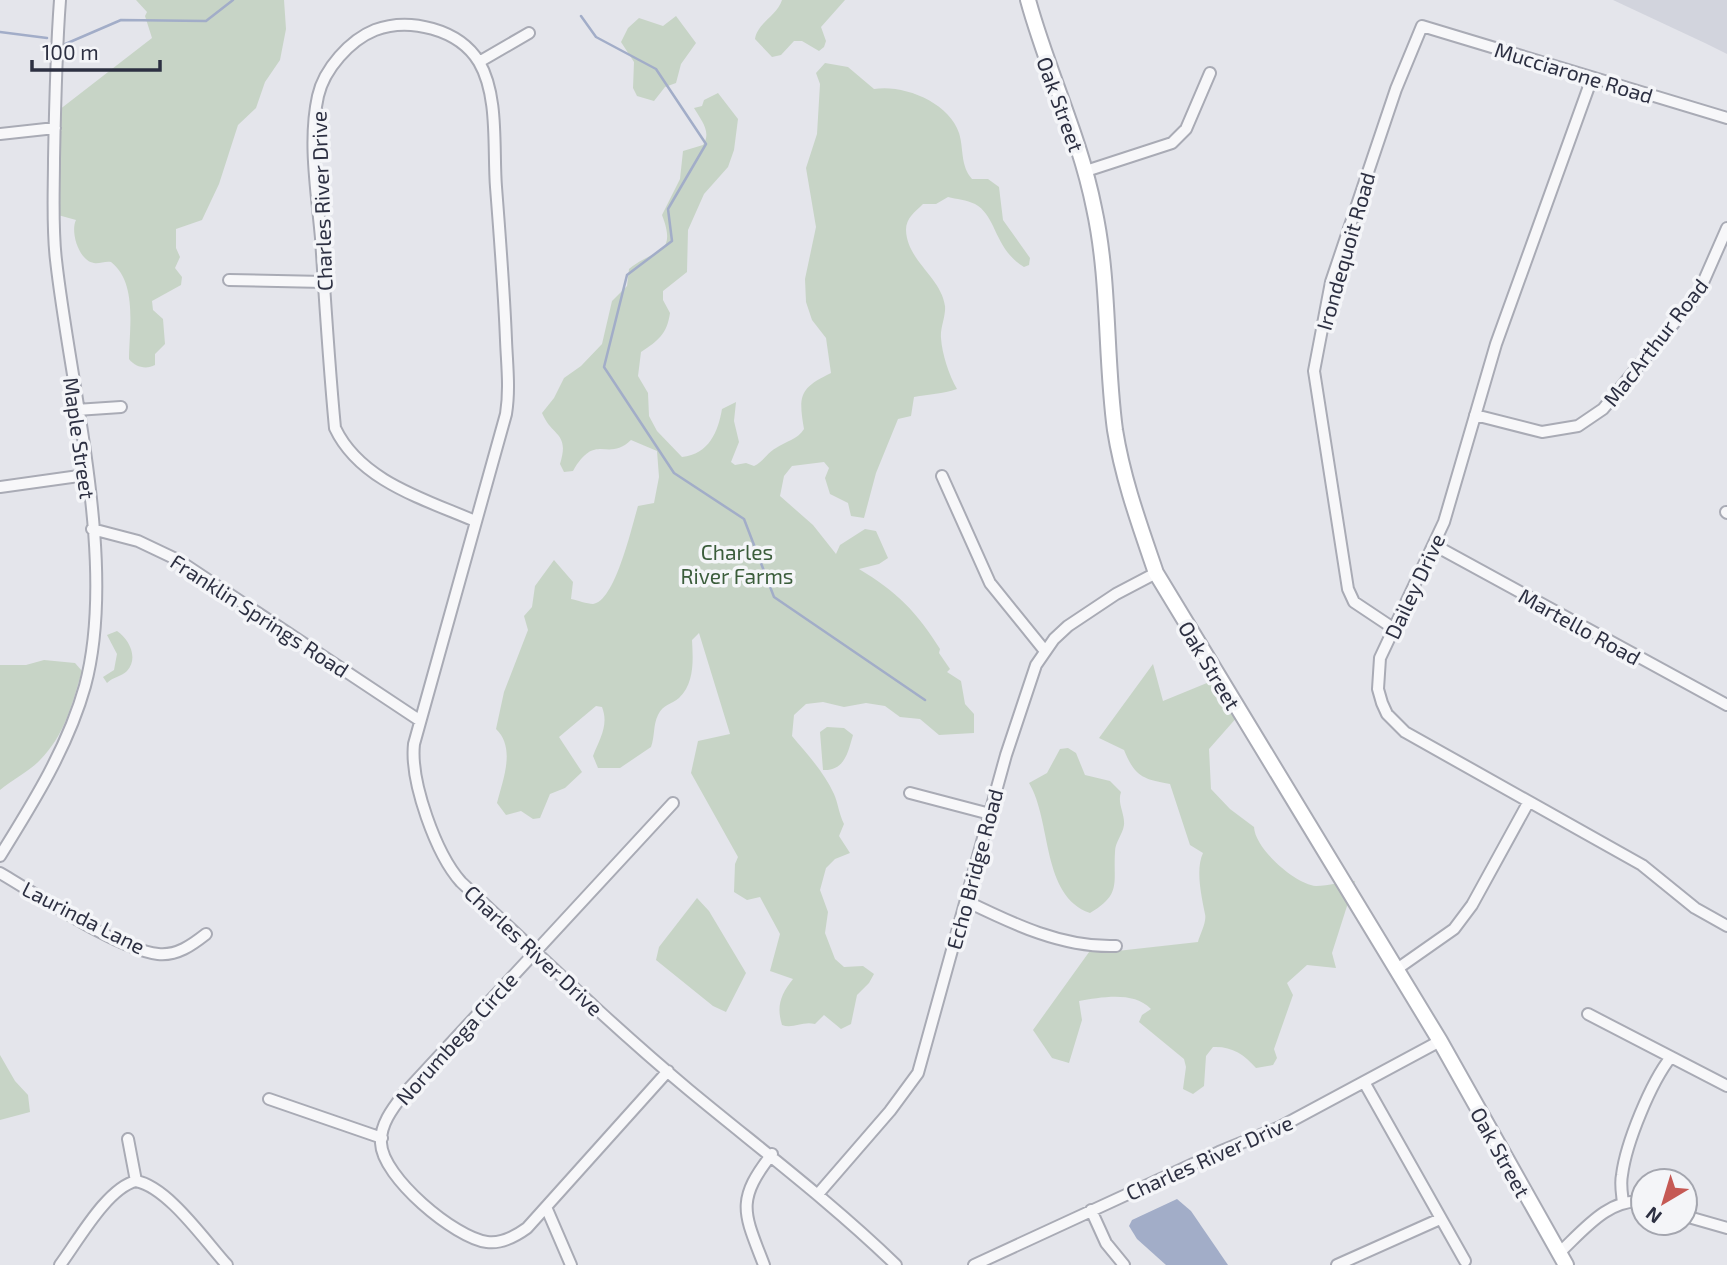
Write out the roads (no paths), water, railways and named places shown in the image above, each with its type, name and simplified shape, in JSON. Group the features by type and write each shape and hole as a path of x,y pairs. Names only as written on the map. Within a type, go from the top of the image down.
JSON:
{"main road":[{"name":"Oak Street","path":"1028,0 1040,44 1086,172 1104,271 1115,429 1128,490 1156,573 1440,1041 1563,1259"}],"street":[{"name":"Maple Street","path":"0,856 42,786 75,716 85,684 95,609 92,529 86,475 55,257 55,128 60,0"},
{"name":"Charles River Drive","path":"475,521 371,472 343,445 335,428 315,122 318,95 331,69 350,44 366,34 396,24 418,25 446,35 473,54 486,80 492,116 509,382 506,414 419,720 412,756 420,794 451,871 668,1071 819,1193 897,1265"},
{"name":"Mucciarone Road","path":"1422,26 1727,118"},
{"name":"Irondequoit Road","path":"1393,628 1354,602 1348,589 1314,372 1331,282 1396,89 1422,26"},
{"path":"479,62 529,33"},
{"path":"1086,172 1172,143 1186,129 1210,73"},
{"name":"Dailey Drive","path":"1592,78 1496,344 1434,545 1393,628 1377,670 1378,689 1387,714 1405,732 1642,865 1695,908 1727,926"},
{"path":"0,134 55,128"},
{"name":"MacArthur Road","path":"1475,415 1542,432 1578,426 1603,410 1698,294 1727,228"},
{"path":"229,280 324,282"},
{"path":"76,410 121,407"},
{"path":"0,487 86,475"},
{"path":"942,476 990,583 1045,650"},
{"name":"Franklin Springs Road","path":"92,529 138,541 178,560 419,720"},
{"name":"Martello Road","path":"1434,545 1727,705"},
{"name":"Echo Bridge Road","path":"819,1193 890,1111 918,1073 1029,681 1045,650 1068,626 1089,611 1156,573"},
{"path":"910,793 990,814"},
{"name":"Norumbega Circle","path":"382,1138 391,1110 403,1095 673,803"},
{"path":"1397,969 1454,929 1472,905 1528,803"},
{"name":"Laurinda Lane","path":"0,873 132,947 159,954 183,951 206,934"},
{"path":"966,901 1056,939 1078,945 1116,946"},
{"path":"1588,1014 1727,1086"},
{"name":"Charles River Drive","path":"974,1265 1280,1127 1440,1041"},
{"path":"1623,1203 1622,1175 1644,1108 1660,1071 1671,1057"},
{"path":"269,1098 382,1138 382,1149 398,1180 464,1235 487,1242 508,1239 527,1228 668,1071"},
{"path":"1364,1082 1465,1261"},
{"path":"128,1139 136,1181"},
{"path":"764,1265 748,1224 747,1199 753,1179 772,1154"},
{"path":"60,1265 113,1195 127,1183 136,1181 145,1182 162,1194 227,1265"},
{"path":"1563,1259 1602,1214 1629,1203"},
{"path":"546,1207 571,1265"},
{"path":"1091,1210 1106,1244 1124,1265"},
{"path":"1337,1265 1440,1219"},
{"path":"1699,1220 1727,1228"}],"water":[{"path":"1177,1199 1191,1211 1228,1265 1166,1265 1137,1239 1129,1226 1132,1220"}],"waterway":[{"path":"63,45 121,20 206,21 233,0"},
{"path":"581,16 596,37 656,69 706,144 668,209 672,241 627,275 604,367 674,473 744,519 774,597 925,700"},
{"path":"0,32 47,38"}],"park label":[{"name":"Charles River Farms","path":"737,563"}]}
